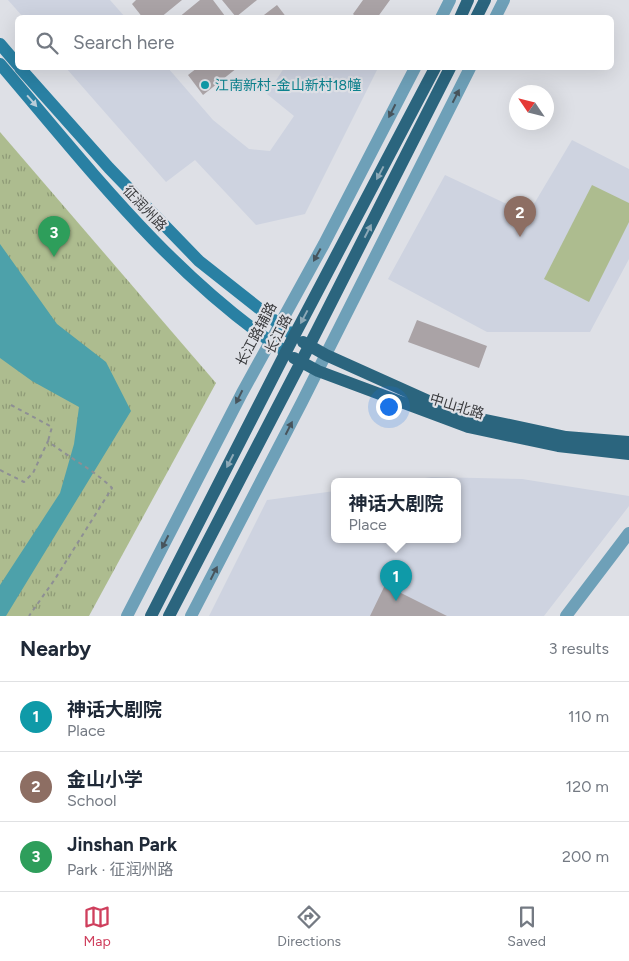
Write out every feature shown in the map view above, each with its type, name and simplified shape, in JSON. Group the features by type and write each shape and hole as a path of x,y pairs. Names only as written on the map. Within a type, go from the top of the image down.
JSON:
{"main road":[{"path":"461,15 468,0"},
{"path":"477,15 484,0"},
{"name":"征润州路","path":"0,44 15,61"},
{"name":"征润州路","path":"0,64 132,216 188,275 269,341 286,352"},
{"name":"征润州路","path":"23,70 109,168 199,261 294,336"},
{"name":"长江路","path":"151,616 294,336 434,70"},
{"path":"169,616 301,362 449,70"},
{"name":"中山北路","path":"294,336 326,355 444,408 476,418 566,437 629,442"},
{"name":"中山北路","path":"286,352 318,371 468,427 558,446 629,454"}],"street":[{"path":"442,15 450,0"},
{"path":"496,15 504,0"},
{"name":"长江路辅路","path":"127,616 269,341 324,244 414,70"},
{"path":"191,616 318,371 469,70"},
{"path":"566,616 629,532"}],"path":[{"path":"0,470 24,482 32,473 48,441 52,427 11,405"},
{"path":"29,616 55,579 112,488 100,476 64,454 48,441"}],"shaded area":[{"path":"8,0 110,0 123,15 21,15"},
{"path":"68,70 170,70 213,120 249,149 270,151 294,116 267,94 283,70 377,70 305,214 256,225 195,160 166,182"},
{"path":"572,140 629,169 629,259 590,332 487,332 388,279 445,175 528,214"},
{"path":"432,477 522,479 629,496 629,506 544,616 209,616 267,500 331,492 331,543 461,543 461,478 425,478"}],"green space":[{"path":"0,132 216,383 89,616 0,616"},
{"path":"592,185 629,203 629,222 589,302 544,279"}],"water":[{"path":"0,244 57,324 106,362 131,411 6,616 0,616 0,585 60,493 74,444 79,407 32,381 0,358"}],"building":[{"path":"136,0 182,0 164,15 141,15 132,4"},
{"path":"200,0 213,0 224,15 182,15"},
{"path":"222,0 257,0 238,15 234,15"},
{"path":"363,0 390,0 379,15 353,14"},
{"path":"277,5 285,15 264,15"},
{"name":"江南新村-金山新村18幢","path":"194,70 234,70 203,95 188,75"},
{"path":"417,320 487,346 479,368 408,342"},
{"path":"385,585 447,616 370,616"}],"place":[{"name":"江南新村-金山新村18幢","path":"205,85"},
{"name":"金山小学","path":"520,237"},
{"name":"Jinshan Park","path":"54,257"},
{"name":"神话大剧院","path":"396,601"}]}
